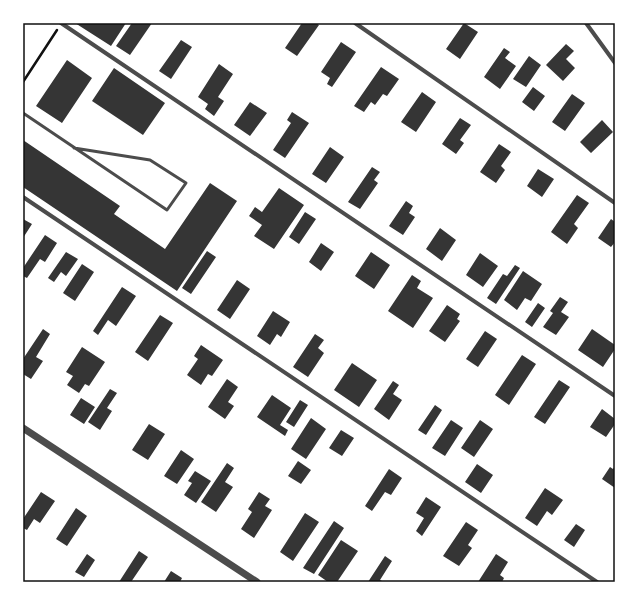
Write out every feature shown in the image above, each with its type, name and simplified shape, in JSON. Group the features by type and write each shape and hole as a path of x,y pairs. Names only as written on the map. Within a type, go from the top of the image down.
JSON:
{"street":[{"path":"62,23 615,396"},
{"path":"355,23 615,203"},
{"path":"586,23 615,63"},
{"path":"23,197 597,582"},
{"path":"23,428 257,582"}],"lane":[{"path":"23,113 74,148 167,210 186,183 150,160 74,148"}],"path":[{"path":"23,82 62,23"}],"building":[{"path":"75,23 126,23 111,46"},
{"path":"132,23 152,23 130,55 116,46"},
{"path":"302,23 316,23 319,25 297,56 285,48"},
{"path":"464,23 478,32 460,59 446,49"},
{"path":"181,40 192,47 171,79 159,71"},
{"path":"341,42 356,52 332,87 327,84 330,78 321,72"},
{"path":"566,44 574,51 566,59 575,68 563,81 546,65"},
{"path":"504,48 510,52 505,58 516,66 500,89 484,77"},
{"path":"529,56 541,65 526,87 513,79"},
{"path":"67,60 92,78 62,123 36,106"},
{"path":"219,64 233,74 218,97 224,101 214,116 205,109 208,104 198,97"},
{"path":"381,67 399,79 387,96 383,94 375,105 371,102 364,112 354,106"},
{"path":"114,68 165,103 143,135 92,101"},
{"path":"533,87 545,96 534,111 522,102"},
{"path":"422,92 436,102 416,132 401,122"},
{"path":"572,94 585,103 565,131 552,122"},
{"path":"250,102 267,113 250,136 234,125"},
{"path":"292,112 309,123 285,158 273,150 291,123 287,120"},
{"path":"460,118 471,125 460,140 464,143 456,154 442,144"},
{"path":"602,120 613,132 591,153 580,142"},
{"path":"23,140 120,206 114,214 165,249 210,183 237,201 177,291 23,187"},
{"path":"499,144 511,152 501,166 505,170 496,183 480,172"},
{"path":"330,147 344,157 326,183 312,174"},
{"path":"372,167 380,172 374,180 378,183 360,209 348,202"},
{"path":"538,169 554,179 542,197 527,186"},
{"path":"279,188 304,205 274,249 254,236 262,225 249,216 255,207 262,212"},
{"path":"577,195 589,203 574,224 578,228 567,244 551,232"},
{"path":"406,201 413,206 409,213 415,217 403,235 389,226"},
{"path":"305,212 316,219 299,244 289,237"},
{"path":"23,219 32,224 23,238"},
{"path":"611,219 615,222 615,242 611,247 598,238"},
{"path":"440,228 456,240 442,261 426,249"},
{"path":"45,235 57,243 45,262 40,259 27,278 23,276 23,268"},
{"path":"321,243 334,252 321,271 309,262"},
{"path":"207,251 216,257 191,294 182,288"},
{"path":"66,252 78,259 66,276 61,272 54,282 48,278"},
{"path":"371,252 390,265 374,289 355,276"},
{"path":"480,253 498,266 483,287 466,275"},
{"path":"82,264 94,272 75,301 63,293"},
{"path":"515,265 520,268 496,304 487,298 503,274 507,276"},
{"path":"523,271 542,284 531,301 525,298 517,310 504,300"},
{"path":"412,275 421,281 417,288 433,298 413,328 388,311"},
{"path":"237,280 250,289 230,319 217,310"},
{"path":"122,287 136,296 116,326 108,320 98,335 93,331"},
{"path":"560,297 568,302 561,312 569,317 556,335 543,327 553,313 550,311"},
{"path":"538,303 545,308 532,327 525,322"},
{"path":"447,305 460,314 457,319 460,321 445,342 429,331"},
{"path":"273,311 290,322 281,337 277,334 270,345 257,336"},
{"path":"160,315 173,323 148,361 135,352"},
{"path":"43,329 50,334 36,357 43,361 31,379 23,374 23,359"},
{"path":"592,329 615,345 615,349 603,367 578,350"},
{"path":"485,331 497,339 478,367 466,359"},
{"path":"315,334 324,340 318,348 324,353 308,377 293,367"},
{"path":"201,345 223,360 212,376 208,374 201,385 187,375 198,359 194,356"},
{"path":"82,347 105,362 89,386 85,384 79,393 67,385 73,376 66,372"},
{"path":"522,355 536,364 509,405 495,395"},
{"path":"352,363 377,380 359,407 334,390"},
{"path":"227,379 238,387 228,402 234,406 225,419 208,407"},
{"path":"559,380 570,387 545,424 534,417"},
{"path":"393,381 399,385 393,394 402,400 389,420 374,409"},
{"path":"110,389 117,393 107,408 112,411 100,430 88,422"},
{"path":"272,395 291,408 280,425 288,430 285,436 257,417"},
{"path":"81,398 95,407 84,424 70,415"},
{"path":"300,400 308,405 294,427 286,422"},
{"path":"435,405 442,410 426,435 418,430"},
{"path":"602,409 615,419 615,424 606,437 590,427"},
{"path":"311,418 326,429 306,459 291,449"},
{"path":"451,420 463,428 445,456 432,448"},
{"path":"480,420 493,429 474,457 461,448"},
{"path":"149,424 165,434 148,460 132,450"},
{"path":"341,430 354,438 342,456 329,448"},
{"path":"181,450 194,459 177,484 164,476"},
{"path":"298,461 311,470 301,484 288,476"},
{"path":"227,463 234,468 225,482 233,487 216,512 201,502"},
{"path":"477,464 493,475 481,493 465,482"},
{"path":"615,466 615,488 602,479 610,467 613,469"},
{"path":"389,469 402,478 391,495 385,492 372,511 365,506"},
{"path":"195,471 211,481 196,503 184,495 192,483 188,481"},
{"path":"545,488 563,500 552,515 547,511 537,526 525,518"},
{"path":"41,492 55,501 40,523 34,519 27,530 23,528 23,519"},
{"path":"259,492 270,499 265,506 272,510 254,538 241,529 252,512 248,509"},
{"path":"426,497 441,507 422,536 416,531 424,518 416,513"},
{"path":"76,508 87,516 67,546 56,539"},
{"path":"305,513 319,522 293,561 280,552"},
{"path":"334,521 344,528 314,574 303,568"},
{"path":"466,522 478,530 468,545 472,548 459,566 443,556"},
{"path":"576,524 585,530 574,547 564,540"},
{"path":"341,540 358,551 337,582 328,582 318,575"},
{"path":"139,551 148,557 131,582 119,582"},
{"path":"87,554 95,560 84,577 75,572"},
{"path":"496,554 508,562 500,575 504,578 502,582 478,582"},
{"path":"385,556 392,561 380,580 384,582 368,582"},
{"path":"171,571 182,578 180,582 164,582"}]}
